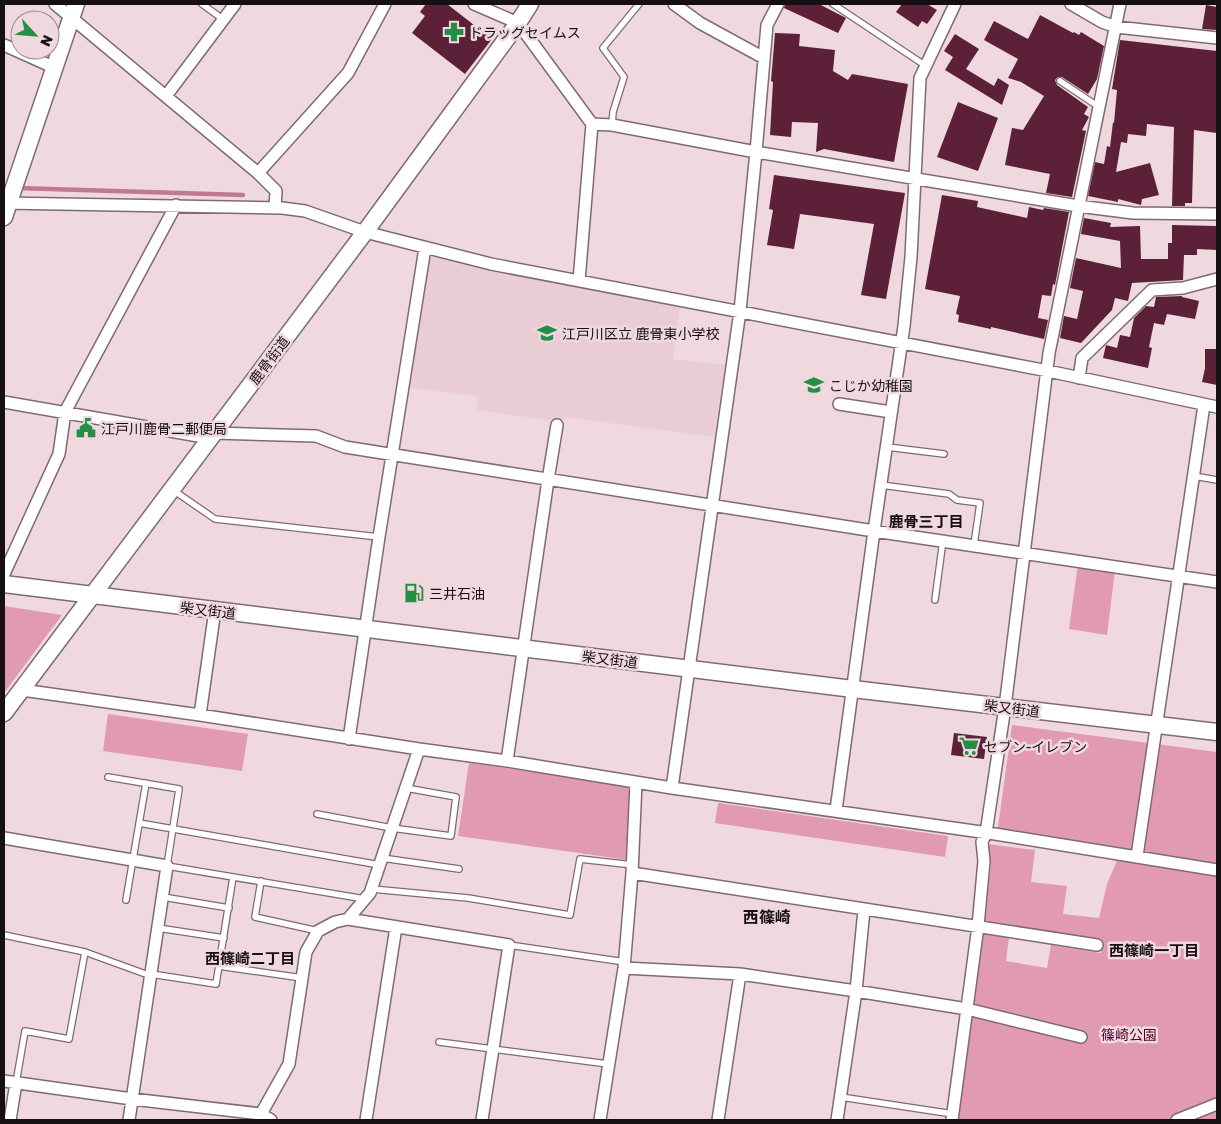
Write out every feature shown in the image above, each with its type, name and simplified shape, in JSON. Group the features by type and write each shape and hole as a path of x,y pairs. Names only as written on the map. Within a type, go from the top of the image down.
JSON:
{"main road":[{"name":"鹿骨街道","path":"4,713 365,232 530,4"},
{"path":"5,207 74,11"},
{"name":"柴又街道","path":"4,584 524,649 1217,732"}],"street":[{"path":"55,4 74,11 166,96 258,173 276,191 275,208"},
{"path":"166,96 235,4"},
{"path":"258,173 348,73 385,4"},
{"path":"474,4 518,23 592,124 579,281"},
{"path":"674,4 700,23 764,58"},
{"path":"672,788 740,311 767,25 778,4"},
{"path":"836,810 887,447 911,258 920,78 955,4"},
{"path":"1071,4 1102,22 1116,27 1217,38"},
{"path":"952,1117 978,926 984,861 982,842 986,833 1005,707 1049,353 1120,4"},
{"path":"4,45 54,67"},
{"path":"592,124 612,125 756,152 1078,206 1133,213 1217,214"},
{"path":"5,207 176,205 275,208 305,211 365,232 491,264 1048,371 1217,407"},
{"path":"4,574 59,454 65,412 176,205"},
{"path":"349,739 425,248"},
{"path":"1079,378 1082,358 1152,290 1183,288 1208,283 1217,279"},
{"path":"4,402 212,436 316,436 345,447 392,455 874,531 1217,582"},
{"path":"840,404 891,412"},
{"path":"1137,856 1204,405"},
{"path":"508,761 557,425"},
{"path":"200,715 215,610"},
{"path":"22,690 508,761 636,783 836,810 1217,870"},
{"path":"348,918 369,894 419,749"},
{"path":"600,1120 624,965 632,869 636,783"},
{"path":"4,838 167,866 129,1120"},
{"path":"632,869 864,910 1098,945"},
{"path":"837,1120 856,991 864,910"},
{"path":"261,1114 289,1064 306,952 318,931 348,918 509,945 482,1120"},
{"path":"366,1120 396,927"},
{"path":"624,965 740,974 856,991 967,1009 1082,1037"},
{"path":"718,1120 740,974"},
{"path":"4,1081 248,1117 261,1114 272,1120"},
{"path":"10,1120 16,1083"},
{"path":"1177,1120 1217,1104"}],"lane":[{"path":"202,4 224,20"},
{"path":"612,125 613,112 624,77 603,48 639,4"},
{"path":"833,4 926,66"},
{"path":"1060,81 1099,107"},
{"path":"887,447 944,454"},
{"path":"1194,476 1217,480"},
{"path":"881,485 949,494 957,500 980,503 974,545"},
{"path":"171,489 214,519 379,537"},
{"path":"935,600 943,540"},
{"path":"108,777 179,788 167,866 261,881 369,894 468,898 570,915 580,859 632,869"},
{"path":"126,900 146,783"},
{"path":"317,814 392,828 451,836 456,797 406,788"},
{"path":"140,823 173,830 381,862 459,869"},
{"path":"4,935 84,952 151,975 216,984 233,877"},
{"path":"261,881 255,917 318,931"},
{"path":"163,897 229,908"},
{"path":"158,928 224,938"},
{"path":"509,945 624,965"},
{"path":"16,1083 25,1031 69,1039 84,952"},
{"path":"219,966 302,978"},
{"path":"439,1042 608,1064"},
{"path":"841,1097 952,1117"}],"shaded area":[{"name":"江戸川区立 鹿骨東小学校","path":"434,257 680,306 673,359 725,365 714,437 565,417 562,422 477,410 479,396 409,388 430,260"}],"green space":[{"path":"1078,564 1115,570 1107,635 1069,629"},
{"path":"4,606 62,615 4,693"},
{"path":"108,714 248,734 242,771 103,751"},
{"name":"篠崎公園","path":"1012,725 1217,752 1217,1120 956,1120 982,933 1009,938 1006,961 1047,968 1051,945 1101,953 1103,941 983,922 991,866 987,844 1035,850 1031,882 1067,886 1063,914 1099,918 1107,884 1118,858 1002,832 998,827"},
{"path":"469,763 635,786 628,860 458,836"},
{"path":"718,803 948,836 945,857 715,823"}],"building":[{"path":"426,4 447,4 492,39 465,74 412,33 425,16 420,12"},
{"path":"785,4 819,4 846,18 838,33 784,8"},
{"path":"902,4 927,4 937,10 927,24 922,21 918,27 896,12"},
{"path":"1206,5 1217,7 1217,30 1202,29"},
{"path":"1040,15 1073,33 1079,35 1081,32 1104,46 1097,79 1088,94 1062,77 1058,77 1055,80 1057,85 1088,107 1084,114 1089,117 1082,130 1086,131 1072,197 1046,193 1050,174 1005,165 1012,128 1023,130 1044,96 1021,82 1008,78 1018,59 984,40 994,21 1028,39"},
{"path":"775,33 800,34 799,46 835,50 833,71 848,80 852,74 908,84 894,162 824,149 816,152 818,123 792,122 791,137 770,135 773,82 771,81"},
{"path":"955,34 979,49 966,69 994,86 998,78 1009,85 1002,105 945,70 953,57 944,51"},
{"path":"1120,40 1217,51 1217,133 1194,130 1192,203 1185,203 1185,206 1172,206 1174,127 1147,124 1146,136 1128,134 1127,143 1121,142 1116,172 1150,163 1159,195 1142,199 1141,205 1118,199 1118,202 1088,196 1095,162 1104,164 1107,146 1110,147 1117,90 1112,89"},
{"path":"958,102 998,118 978,171 937,157"},
{"path":"774,175 905,193 886,299 861,295 874,224 800,214 794,249 767,245 773,210 769,209"},
{"path":"942,195 978,201 977,207 1027,218 1029,207 1069,212 1055,285 1053,284 1051,296 1042,295 1038,318 1048,320 1044,339 958,322 959,315 956,314 960,296 925,289"},
{"path":"1084,218 1111,223 1110,227 1140,226 1141,259 1168,259 1168,243 1172,243 1172,225 1217,226 1217,250 1197,249 1197,255 1184,255 1183,280 1132,283 1128,301 1115,298 1112,310 1081,343 1060,338 1064,316 1077,319 1083,291 1070,288 1076,258 1121,268 1120,241 1081,234"},
{"path":"1182,296 1199,301 1195,319 1167,314 1164,325 1154,323 1149,347 1152,348 1148,368 1103,358 1106,345 1117,348 1120,335 1130,337 1134,318 1146,306 1154,307 1156,297"},
{"path":"1205,349 1217,349 1217,385 1202,382 1205,368"},
{"path":"954,733 987,737 984,759 951,755"}],"waterway":[{"path":"17,188 243,195"}],"place":[{"name":"ドラッグセイムス","path":"454,32"},
{"name":"江戸川区立 鹿骨東小学校","path":"547,333"},
{"name":"こじか幼稚園","path":"814,385"},
{"name":"江戸川鹿骨二郵便局","path":"86,428"},
{"name":"三井石油","path":"414,593"},
{"name":"セブン-イレブン","path":"969,746"}],"district":[{"name":"鹿骨三丁目","path":"926,521"},
{"name":"西篠崎","path":"767,917"},
{"name":"西篠崎一丁目","path":"1154,950"},
{"name":"西篠崎二丁目","path":"250,958"}]}
